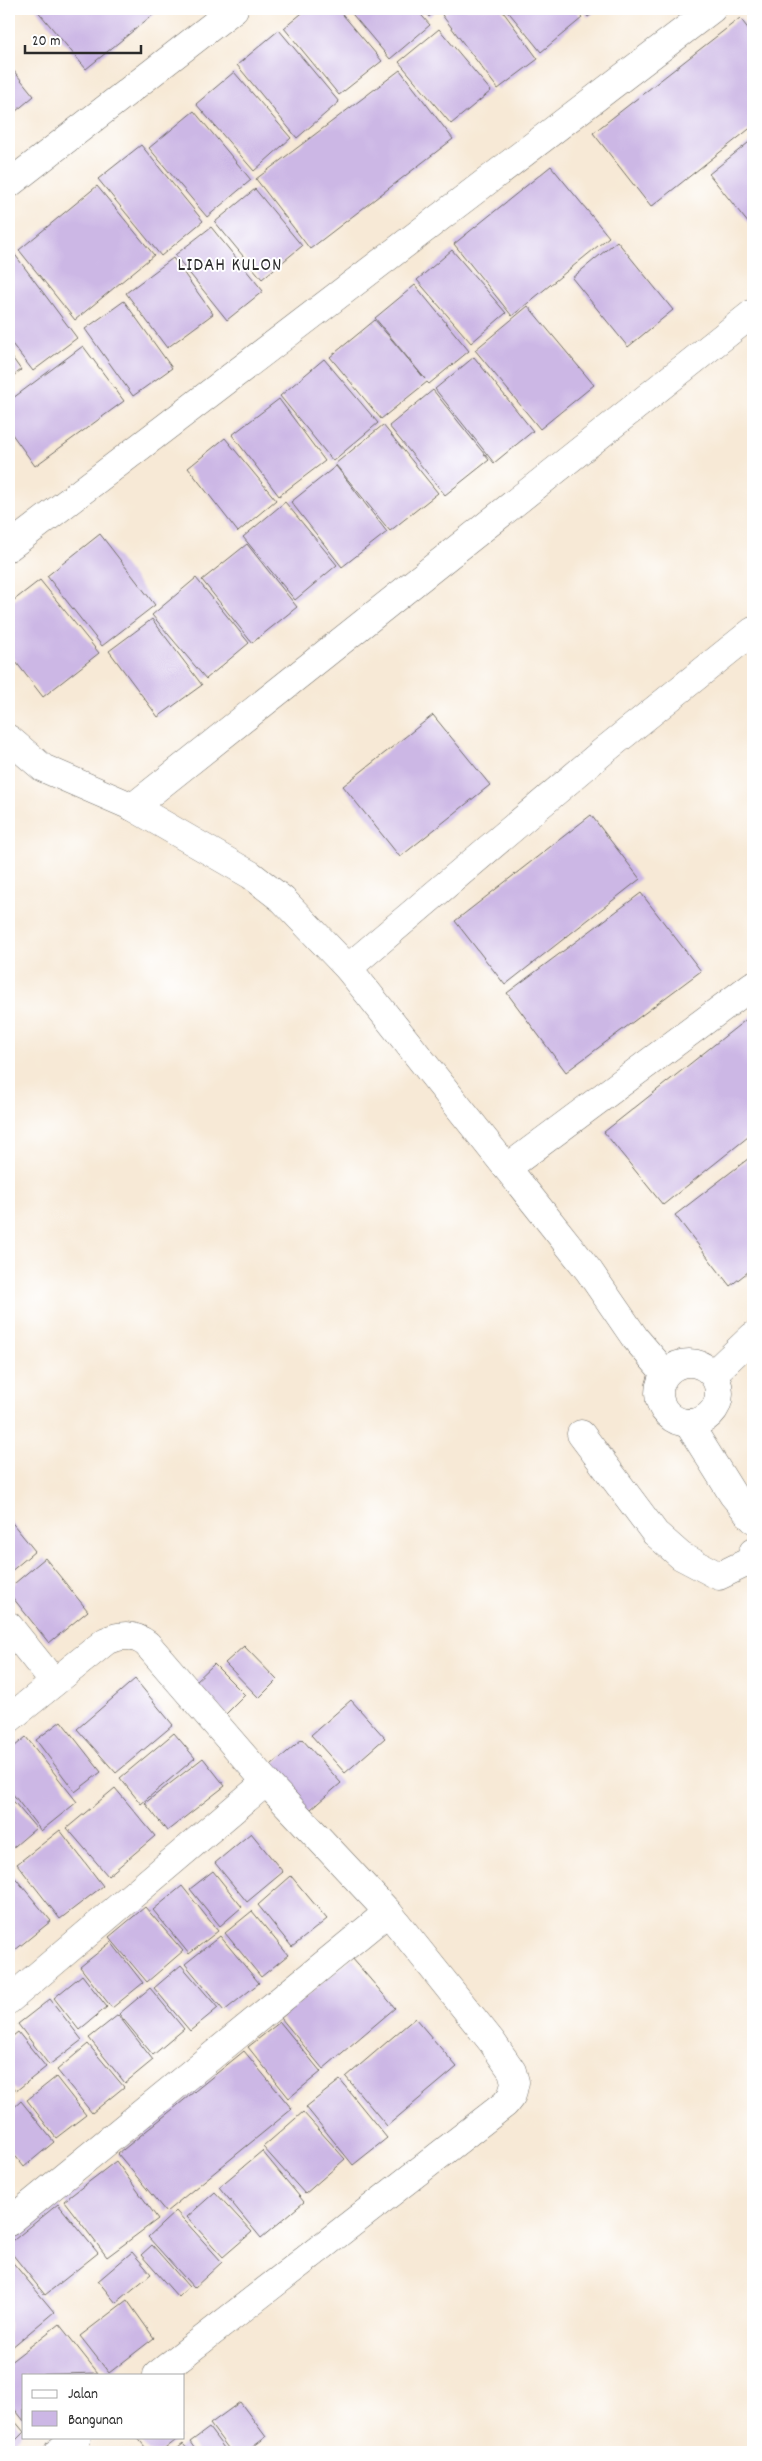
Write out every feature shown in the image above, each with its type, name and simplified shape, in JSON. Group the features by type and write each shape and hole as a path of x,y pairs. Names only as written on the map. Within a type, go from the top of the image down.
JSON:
{"street":[{"path":"9,184 234,9"},
{"path":"9,547 712,9"},
{"path":"133,807 753,313"},
{"path":"348,968 606,749 753,631"},
{"path":"9,739 43,768 133,807 251,875 283,900 348,968 589,1271 635,1338 664,1373"},
{"path":"507,1168 753,985"},
{"path":"713,1374 753,1336"},
{"path":"689,1362 702,1365 713,1374 719,1386 719,1400 713,1412 702,1420 688,1423 675,1420 664,1412 658,1399 658,1386 664,1373 675,1365 689,1362"},
{"path":"688,1423 729,1488 753,1519"},
{"path":"581,1434 655,1533 680,1556 719,1576 750,1561 753,1552"},
{"path":"9,1626 53,1681"},
{"path":"9,1719 53,1681 106,1641 117,1636 138,1637 147,1644 266,1782 388,1912 497,2049 512,2071 515,2082 512,2095 504,2104 158,2374"},
{"path":"9,2000 266,1782"},
{"path":"9,2222 388,1912"},
{"path":"58,2452 76,2438"}],"building":[{"path":"36,9 160,9 86,69"},
{"path":"307,9 338,9 382,61 339,95 284,28"},
{"path":"348,9 416,9 430,25 390,59"},
{"path":"422,9 438,9 429,17"},
{"path":"450,9 501,9 538,59 498,89 442,15"},
{"path":"506,9 574,9 582,18 541,52"},
{"path":"582,9 599,9 588,17"},
{"path":"740,18 753,35 753,126 651,207 593,133"},
{"path":"439,29 491,91 451,124 399,62"},
{"path":"279,30 339,102 297,138 237,65"},
{"path":"9,65 34,96 9,117"},
{"path":"400,70 453,139 310,249 256,179"},
{"path":"234,72 291,138 254,171 196,104"},
{"path":"194,111 251,180 207,217 149,148"},
{"path":"753,139 753,229 709,174"},
{"path":"141,145 203,221 161,256 98,179"},
{"path":"551,166 609,237 512,316 454,244"},
{"path":"97,186 154,255 75,320 19,250"},
{"path":"255,189 302,246 262,279 215,222"},
{"path":"211,227 263,291 227,320 175,255"},
{"path":"617,241 673,310 628,347 572,278"},
{"path":"452,250 506,313 471,343 417,280"},
{"path":"13,252 77,338 33,371 9,340 9,255"},
{"path":"173,258 213,314 167,348 126,293"},
{"path":"415,285 469,351 429,384 427,382 381,419 330,357 375,320 425,379 375,318"},
{"path":"124,301 172,368 133,396 85,329"},
{"path":"528,306 594,385 540,429 475,350"},
{"path":"83,346 124,401 35,466 9,430 9,401"},
{"path":"9,353 21,370 9,379"},
{"path":"474,357 533,431 494,463 435,389"},
{"path":"324,359 378,423 333,461 280,396"},
{"path":"433,390 489,460 445,495 389,426"},
{"path":"279,399 325,461 279,496 232,435"},
{"path":"383,425 438,493 390,531 335,464"},
{"path":"225,438 276,500 238,532 188,468"},
{"path":"336,466 387,532 342,567 291,502"},
{"path":"285,502 337,565 295,600 243,537"},
{"path":"100,534 155,605 102,646 47,576"},
{"path":"247,544 297,607 252,643 202,580"},
{"path":"196,578 249,643 206,679 152,615"},
{"path":"40,580 99,653 43,697 9,653 9,604"},
{"path":"152,619 202,685 158,717 109,651"},
{"path":"433,715 490,785 400,857 343,786"},
{"path":"591,815 640,879 505,985 455,921"},
{"path":"641,893 701,971 566,1072 507,993"},
{"path":"753,1014 753,1133 663,1205 604,1132"},
{"path":"753,1155 753,1268 730,1286 675,1215"},
{"path":"9,1519 35,1551 9,1573"},
{"path":"45,1558 88,1611 49,1643 9,1593 9,1588"},
{"path":"244,1646 277,1680 259,1698 225,1663"},
{"path":"214,1664 245,1695 226,1714 194,1683"},
{"path":"135,1679 173,1725 116,1773 77,1729"},
{"path":"351,1700 385,1738 345,1773 311,1735"},
{"path":"61,1721 101,1772 75,1792 36,1740"},
{"path":"174,1733 195,1758 141,1804 120,1778"},
{"path":"26,1737 77,1802 41,1831 9,1789 9,1751"},
{"path":"302,1739 341,1783 303,1816 264,1772"},
{"path":"203,1758 225,1786 167,1831 145,1803"},
{"path":"115,1788 155,1836 108,1876 67,1828"},
{"path":"9,1796 36,1828 9,1851"},
{"path":"60,1830 103,1886 60,1919 17,1864"},
{"path":"251,1833 283,1872 247,1902 215,1863"},
{"path":"213,1871 242,1907 220,1926 190,1889"},
{"path":"12,1874 51,1921 9,1955 9,1877"},
{"path":"291,1876 327,1919 292,1947 258,1905"},
{"path":"182,1886 218,1931 189,1954 153,1910"},
{"path":"145,1907 183,1951 147,1982 109,1937"},
{"path":"252,1911 288,1955 261,1977 225,1933"},
{"path":"220,1936 259,1983 224,2011 185,1964"},
{"path":"111,1942 143,1983 112,2008 80,1967"},
{"path":"352,1958 395,2008 323,2069 281,2018"},
{"path":"181,1965 218,2008 190,2031 154,1988"},
{"path":"82,1975 107,2007 79,2030 54,1998"},
{"path":"150,1988 184,2029 153,2055 119,2014"},
{"path":"50,1999 82,2040 49,2065 18,2024"},
{"path":"118,2015 153,2060 125,2083 89,2038"},
{"path":"415,2018 457,2067 387,2126 346,2077"},
{"path":"280,2022 321,2072 289,2098 248,2047"},
{"path":"18,2032 46,2067 16,2091 9,2082 9,2039"},
{"path":"88,2044 124,2087 92,2113 57,2070"},
{"path":"244,2051 292,2109 166,2212 118,2154"},
{"path":"56,2077 86,2115 56,2138 27,2100"},
{"path":"340,2080 387,2138 353,2165 306,2107"},
{"path":"21,2101 54,2142 24,2167 9,2148 9,2112"},
{"path":"303,2112 345,2159 305,2194 263,2147"},
{"path":"262,2151 304,2202 261,2238 219,2187"},
{"path":"116,2161 158,2219 107,2257 64,2201"},
{"path":"215,2192 252,2232 223,2257 187,2217"},
{"path":"58,2204 98,2253 45,2295 9,2250 9,2244"},
{"path":"176,2211 222,2262 194,2288 148,2237"},
{"path":"152,2245 189,2287 178,2297 141,2255"},
{"path":"132,2252 151,2274 116,2303 98,2281"},
{"path":"9,2258 54,2312 11,2348 9,2345"},
{"path":"127,2300 154,2338 109,2373 80,2336"},
{"path":"59,2324 98,2373 22,2374 22,2418 9,2402 9,2363"},
{"path":"240,2402 266,2437 246,2452 231,2452 210,2424"},
{"path":"9,2414 22,2430 22,2434 9,2447"},
{"path":"209,2428 227,2452 197,2452 190,2442"},
{"path":"138,2438 179,2438 161,2452 149,2452"},
{"path":"183,2444 190,2452 173,2452"}],"district":[{"name":"LIDAH KULON","path":"230,263"}]}
